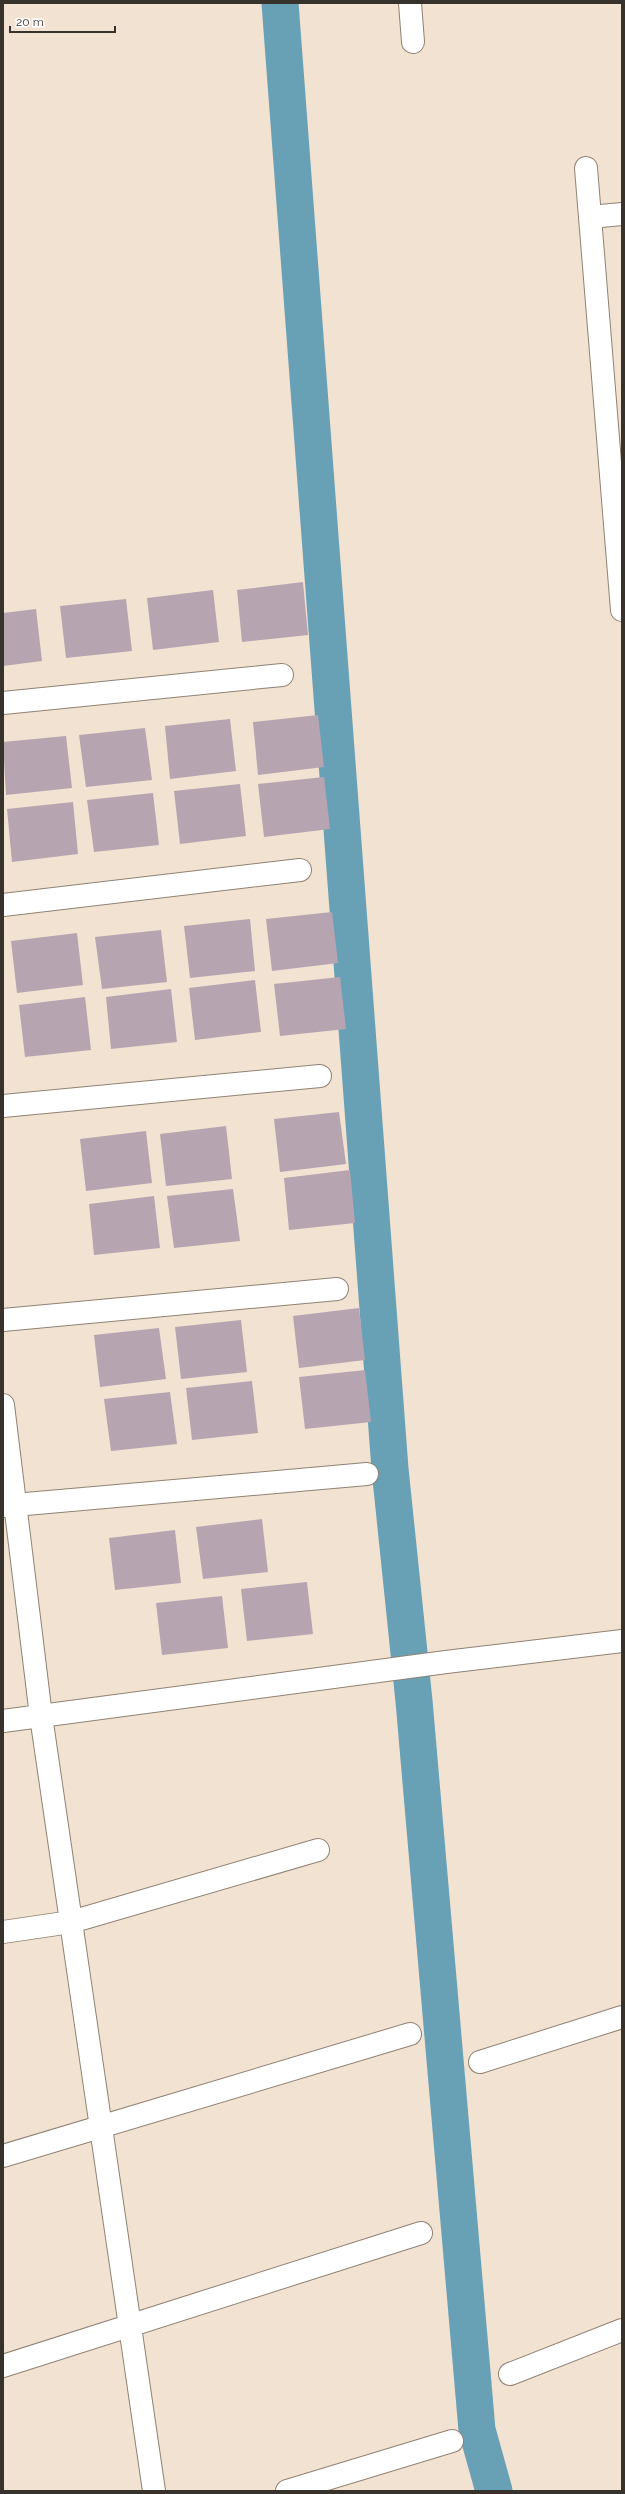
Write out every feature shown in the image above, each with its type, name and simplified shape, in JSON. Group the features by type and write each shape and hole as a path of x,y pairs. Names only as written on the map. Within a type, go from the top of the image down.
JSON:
{"street":[{"path":"410,3 413,42"},
{"path":"586,168 617,489 622,610"},
{"path":"590,217 622,214"},
{"path":"3,703 282,675"},
{"path":"3,905 300,870"},
{"path":"3,1106 320,1076"},
{"path":"3,1320 337,1290"},
{"path":"3,1405 9,1505 154,2491"},
{"path":"9,1505 367,1474"},
{"path":"3,1721 383,1670 622,1641"},
{"path":"3,1932 71,1922 318,1850"},
{"path":"480,2062 622,2017"},
{"path":"3,2156 410,2034"},
{"path":"3,2366 130,2324 421,2233"},
{"path":"510,2374 622,2330"},
{"path":"287,2491 452,2441"}],"building":[{"path":"303,582 308,635 242,642 237,590"},
{"path":"213,590 219,642 153,650 147,598"},
{"path":"126,599 132,651 66,658 60,606"},
{"path":"36,609 42,661 3,666 3,613"},
{"path":"318,715 324,767 258,775 253,722"},
{"path":"230,719 236,771 170,779 165,726"},
{"path":"145,728 152,780 86,787 79,735"},
{"path":"66,736 72,788 6,795 3,742"},
{"path":"324,777 330,829 264,837 258,784"},
{"path":"240,784 246,836 180,844 174,791"},
{"path":"153,793 159,845 94,852 87,800"},
{"path":"73,802 78,854 12,862 7,809"},
{"path":"332,912 338,963 272,971 266,919"},
{"path":"250,919 255,971 190,978 184,926"},
{"path":"161,930 167,982 102,989 95,937"},
{"path":"77,933 83,985 17,993 11,941"},
{"path":"340,977 346,1029 280,1036 274,984"},
{"path":"255,980 261,1032 195,1040 189,988"},
{"path":"171,989 177,1042 111,1049 106,997"},
{"path":"85,997 91,1050 25,1057 19,1005"},
{"path":"339,1112 346,1164 280,1172 274,1119"},
{"path":"226,1126 232,1179 166,1186 160,1134"},
{"path":"146,1131 152,1183 86,1191 80,1139"},
{"path":"350,1170 355,1223 289,1230 284,1178"},
{"path":"233,1189 240,1241 174,1248 167,1196"},
{"path":"154,1196 160,1248 94,1255 89,1204"},
{"path":"359,1308 365,1360 299,1368 293,1316"},
{"path":"241,1320 247,1372 181,1379 175,1327"},
{"path":"159,1328 166,1379 100,1387 94,1335"},
{"path":"365,1370 371,1422 305,1429 299,1377"},
{"path":"252,1381 258,1433 192,1440 186,1388"},
{"path":"170,1392 177,1444 111,1451 104,1399"},
{"path":"262,1519 268,1572 203,1579 196,1527"},
{"path":"175,1530 181,1583 115,1590 109,1538"},
{"path":"307,1582 313,1634 247,1641 241,1589"},
{"path":"222,1596 228,1648 162,1655 156,1603"}],"waterway":[{"path":"280,3 390,1469 414,1701 477,2430 494,2491"}]}
